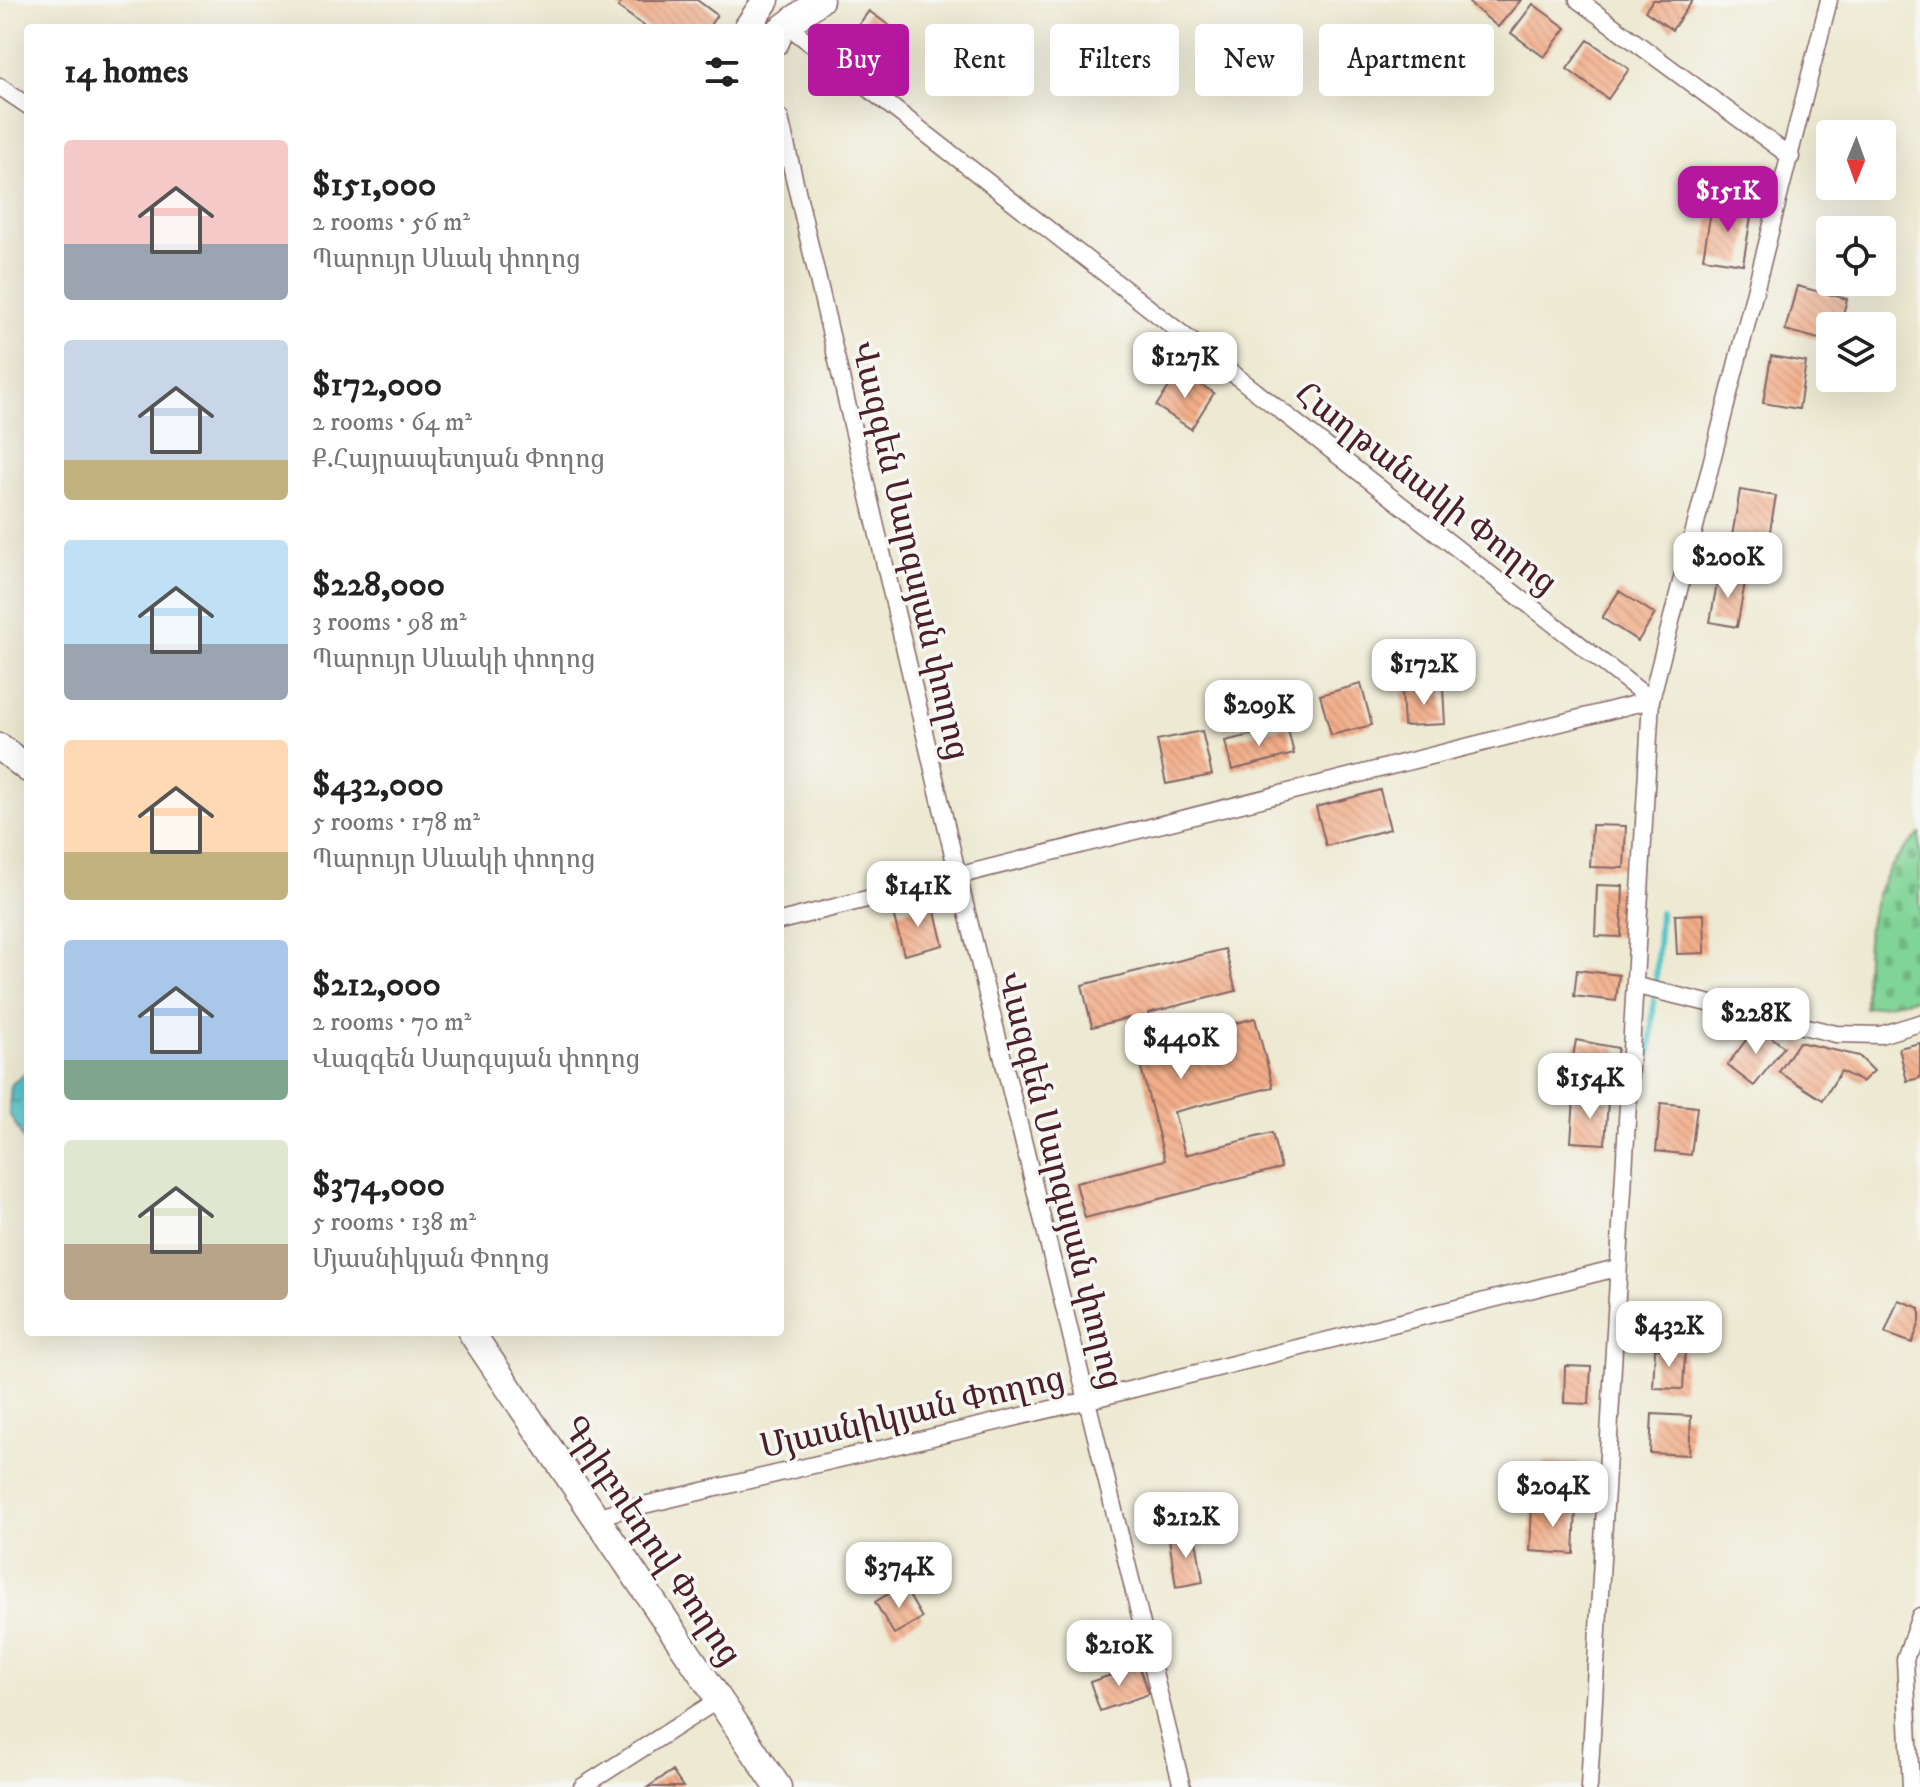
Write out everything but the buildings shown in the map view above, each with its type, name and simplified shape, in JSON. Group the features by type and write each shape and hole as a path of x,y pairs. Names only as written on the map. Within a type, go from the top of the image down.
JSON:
{"main road":[{"path":"750,24 766,0"},
{"path":"784,32 820,0"},
{"path":"0,747 24,766"},
{"name":"Գրիբոեդով Փողոց","path":"474,1336 778,1787"}],"street":[{"path":"1578,0 1791,157"},
{"path":"1589,1787 1651,700 1829,0"},
{"name":"Հաղթանակի Փողոց","path":"784,34 1651,700"},
{"path":"0,87 24,103"},
{"name":"Վազգեն Սարգսյան փողոց","path":"784,135 958,876 1182,1787"},
{"path":"784,920 1651,700"},
{"path":"1637,986 1836,1034 1880,1035 1920,1023"},
{"name":"Մյասնիկյան Փողոց","path":"593,1517 1085,1401 1617,1268"},
{"path":"1911,1787 1905,1659 1920,1616"},
{"path":"582,1787 718,1700"}],"green space":[{"path":"1920,834 1920,998 1865,1008 1868,935 1878,892 1901,853"}],"water":[{"path":"24,1074 24,1141 9,1113 11,1085"}],"waterway":[{"path":"1656,981 1660,913"},
{"path":"1650,1055 1654,1000"}]}
